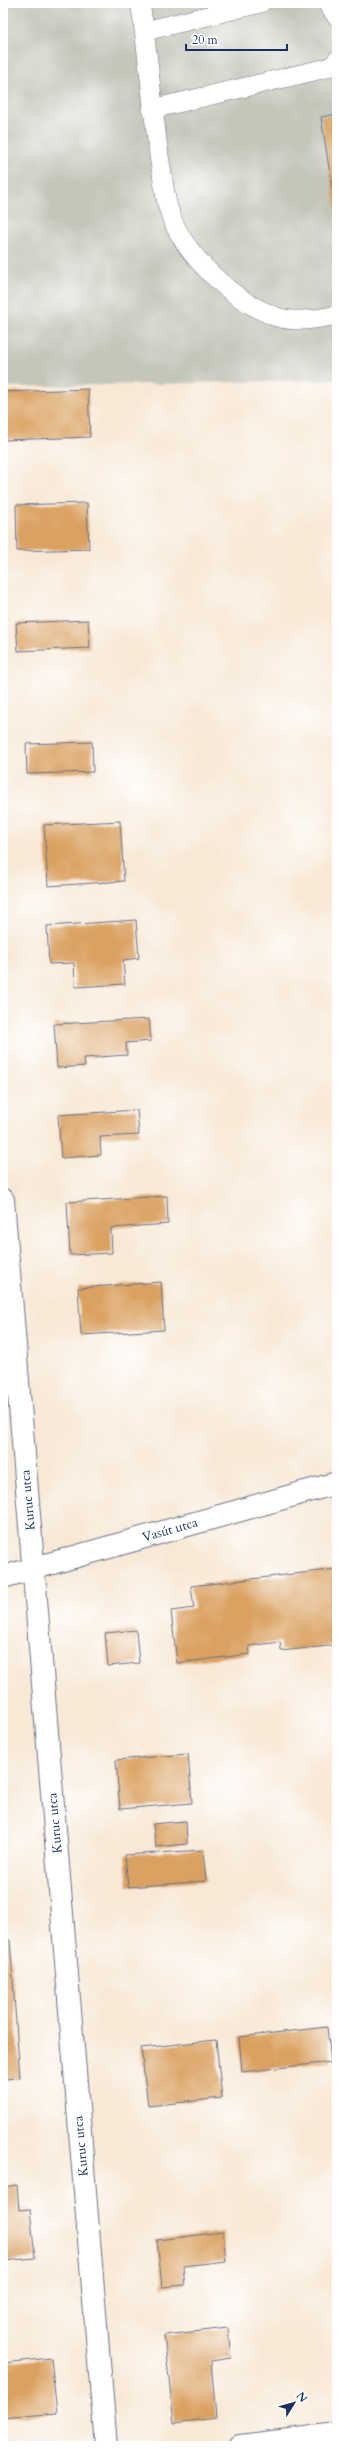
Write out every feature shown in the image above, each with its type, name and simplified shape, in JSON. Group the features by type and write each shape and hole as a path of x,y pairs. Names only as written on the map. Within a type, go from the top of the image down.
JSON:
{"street":[{"name":"Kuruc utca","path":"3,1200 5,1243 106,2446"},
{"name":"Vasút utca","path":"3,1577 337,1483"},
{"path":"240,2446 337,2434"}],"lane":[{"path":"140,3 145,31 152,109 168,207 182,239 209,271 238,297 278,317 312,320 337,315"},
{"path":"145,31 261,3"},
{"path":"327,3 337,17"},
{"path":"152,109 327,68 336,63 337,60"}],"shaded area":[{"path":"3,3 337,3 337,380 3,387"}],"building":[{"path":"337,114 337,212 336,212 321,117"},
{"path":"88,389 90,437 3,440 3,392"},
{"path":"87,503 89,549 17,551 16,505"},
{"path":"88,620 90,648 18,651 16,623"},
{"path":"92,742 93,772 27,774 26,744"},
{"path":"120,821 124,881 48,886 44,825"},
{"path":"136,920 139,958 123,960 125,984 75,987 74,963 49,964 47,926"},
{"path":"149,1019 151,1041 126,1043 127,1055 84,1058 85,1066 57,1068 54,1024"},
{"path":"137,1110 139,1135 100,1137 101,1155 61,1158 58,1115"},
{"path":"167,1196 168,1224 111,1228 112,1253 70,1255 67,1202"},
{"path":"161,1282 164,1330 81,1335 78,1288"},
{"path":"337,1569 337,1645 281,1651 280,1642 249,1646 250,1654 177,1663 171,1611 194,1608 191,1586"},
{"path":"136,1630 139,1663 108,1666 105,1633"},
{"path":"188,1754 192,1803 120,1809 116,1760"},
{"path":"186,1821 187,1844 156,1847 153,1824"},
{"path":"203,1850 206,1881 128,1887 125,1855"},
{"path":"10,1940 20,2078 3,2079 3,1941"},
{"path":"327,2027 331,2062 242,2072 239,2037"},
{"path":"216,2040 222,2098 148,2106 141,2048"},
{"path":"17,2185 19,2210 30,2209 35,2258 3,2261 3,2187"},
{"path":"223,2232 226,2261 183,2266 185,2285 162,2287 157,2240"},
{"path":"228,2328 231,2358 211,2361 216,2418 174,2423 164,2335"},
{"path":"51,2358 57,2413 3,2418 3,2363"}]}
